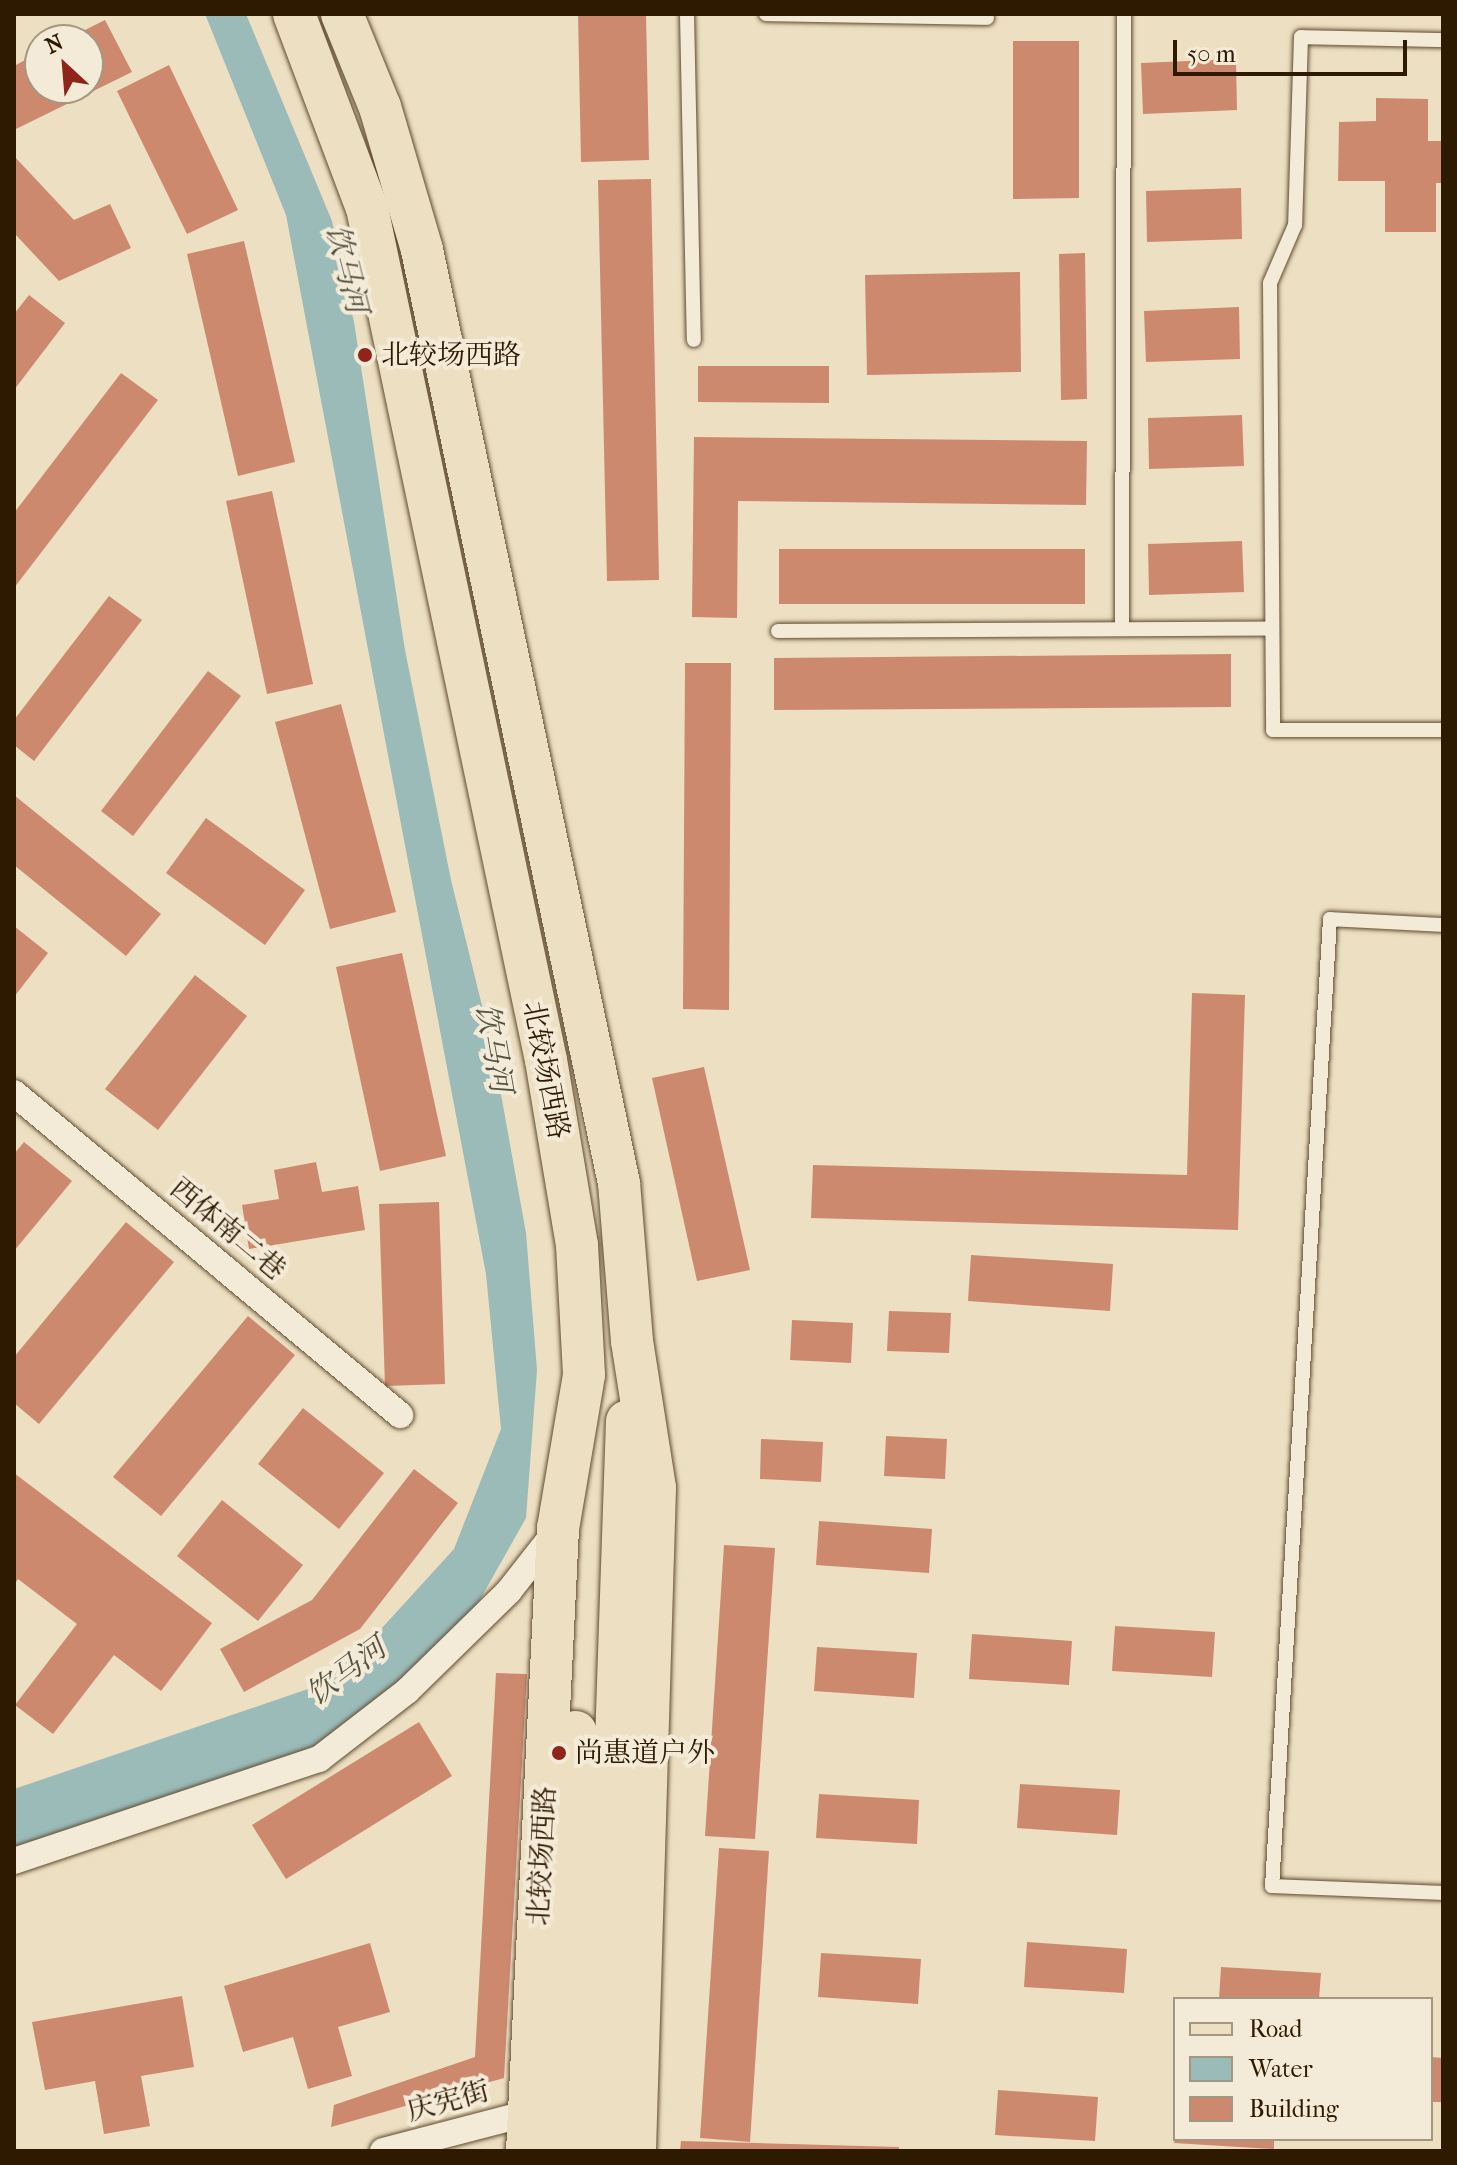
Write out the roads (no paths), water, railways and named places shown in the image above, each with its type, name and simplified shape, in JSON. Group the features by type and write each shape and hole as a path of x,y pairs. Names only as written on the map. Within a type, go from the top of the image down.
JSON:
{"main road":[{"name":"北较场西路","path":"294,14 367,208 546,1060 577,1245 584,1375 558,1529 528,2132"},
{"name":"北较场西路","path":"342,14 380,107 422,250 619,1183 632,1341 655,1488 635,2151"},
{"path":"602,2151 621,1535 632,1341"},
{"path":"567,2151 578,1648 587,1453 584,1375"}],"street":[{"name":"西体南二巷","path":"14,1093 400,1415"},
{"path":"14,1861 319,1759 407,1691 509,1591 558,1529"},
{"name":"庆宪街","path":"383,2151 528,2132"}],"lane":[{"path":"687,14 694,340"},
{"path":"766,14 987,18"},
{"path":"1122,629 1124,14"},
{"path":"1443,40 1301,37 1295,225 1270,283 1273,730 1443,730"},
{"path":"778,631 1271,628"},
{"path":"1443,925 1330,919 1272,1886 1443,1893"}],"water":[{"name":"饮马河","path":"205,14 246,14 332,221 354,322 405,650 451,880 493,1050 526,1233 537,1370 526,1518 473,1612 384,1704 304,1758 14,1847 14,1789 311,1688 371,1640 454,1549 501,1429 486,1274 286,215"}],"place":[{"name":"北较场西路","path":"365,355"},
{"name":"尚惠道户外","path":"559,1753"}]}
